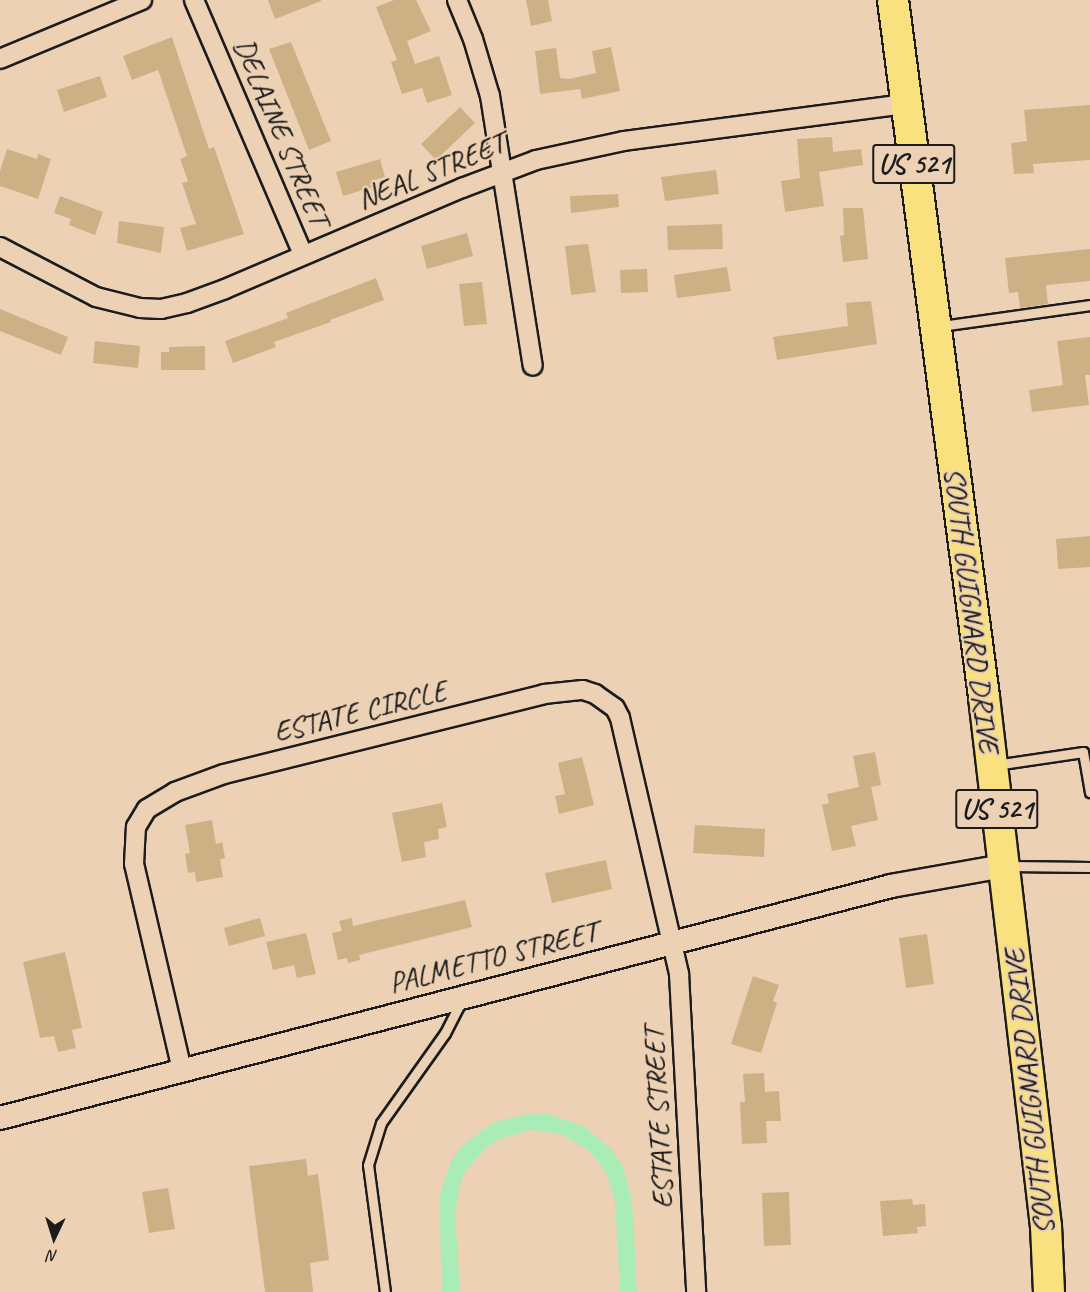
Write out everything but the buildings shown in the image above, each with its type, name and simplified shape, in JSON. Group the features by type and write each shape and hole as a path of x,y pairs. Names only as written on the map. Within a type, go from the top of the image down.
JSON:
{"highway":[{"name":"SOUTH GUIGNARD DRIVE","path":"893,0 992,765 1046,1226 1049,1292"}],"street":[{"path":"0,59 98,9 142,0"},
{"name":"DELAINE STREET","path":"194,0 303,254"},
{"path":"457,0 481,63 504,172 533,366"},
{"name":"NEAL STREET","path":"0,247 96,297 150,309 187,303 536,160 624,141 906,104"},
{"name":"ESTATE CIRCLE","path":"182,1070 136,881 134,864 136,827 147,809 158,801 224,774 544,694 576,690 595,694 615,708 620,718 672,942"},
{"name":"PALMETTO STREET","path":"0,1118 891,886 1003,866"},
{"name":"ESTATE STREET","path":"672,942 679,974 696,1292"}],"lane":[{"path":"936,327 1090,304"},
{"path":"992,765 1087,749 1090,792"},
{"path":"1003,866 1090,867"},
{"path":"385,1292 368,1165 381,1123 445,1033 463,996"}],"green space":[{"path":"529,1113 548,1114 584,1126 613,1151 623,1167 632,1200 637,1292 620,1292 615,1202 607,1175 599,1162 588,1150 561,1134 530,1130 500,1139 487,1147 466,1170 460,1184 455,1212 460,1292 442,1292 439,1197 451,1161 462,1146 492,1123"}]}
